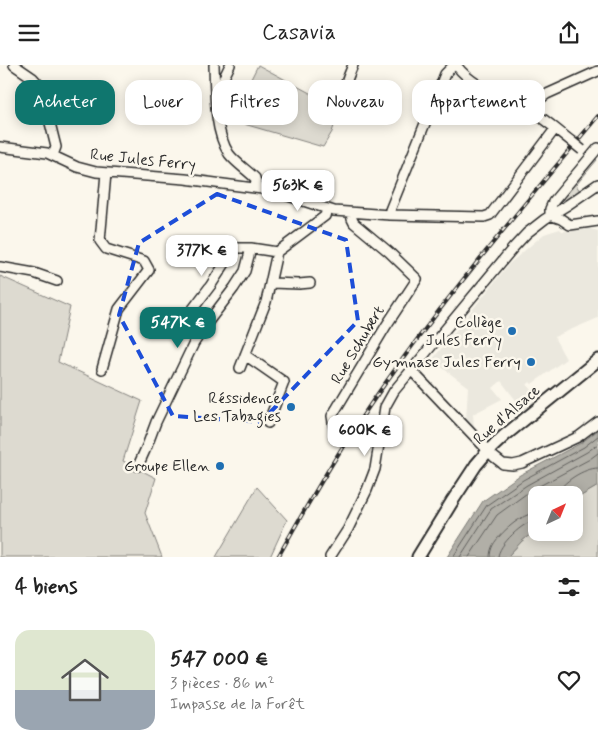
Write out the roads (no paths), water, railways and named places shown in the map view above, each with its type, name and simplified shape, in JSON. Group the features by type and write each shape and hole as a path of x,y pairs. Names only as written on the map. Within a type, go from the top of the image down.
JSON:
{"main road":[{"name":"Rue d'Alsace","path":"418,557 453,499 488,451 504,435 598,360"}],"street":[{"path":"14,65 34,78 41,87 56,147 53,155"},
{"path":"214,65 215,80"},
{"path":"223,80 230,65"},
{"path":"347,80 353,65"},
{"path":"390,215 445,74 455,65 470,80"},
{"path":"545,95 598,71"},
{"path":"545,122 591,157"},
{"path":"219,125 229,154 255,178 256,188"},
{"name":"Rue Jules Ferry","path":"0,147 47,153 77,167 96,172 185,179 270,190 327,209 390,215 484,217 490,215 555,129"},
{"path":"550,215 553,202 598,148"},
{"path":"102,369 119,309 149,270 144,261 106,249 100,241 106,173"},
{"path":"330,557 358,511 375,469 385,407 394,391 527,233 550,215 576,200 598,184"},
{"path":"559,194 560,204 566,206"},
{"path":"566,206 570,219 579,224"},
{"path":"217,248 277,252 325,217 327,209"},
{"name":"Rue Schubert","path":"334,428 332,416 386,326 417,279 389,252 358,227 352,219 355,213"},
{"path":"550,215 570,225 598,221"},
{"path":"186,318 211,285 235,248"},
{"path":"138,466 156,422 194,343 245,271 251,249"},
{"path":"240,368 266,302 277,252"},
{"path":"0,267 29,272 57,281"},
{"path":"271,283 310,283"},
{"path":"245,355 284,382 268,423"},
{"path":"412,371 488,451 503,464 513,465 522,463 578,437 598,422"}],"water":[{"path":"598,430 598,486 583,495 583,486 528,486 528,536 507,557 447,557 483,501 520,475 581,443"}],"railway":[{"path":"278,557 339,453 365,412 405,356 486,252 598,116"}],"place":[{"name":"Collège Jules Ferry","path":"512,331"},
{"name":"Gymnase Jules Ferry","path":"531,362"},
{"name":"Réssidence Les Tabagies","path":"291,407"},
{"name":"Groupe Ellen","path":"220,466"}]}
